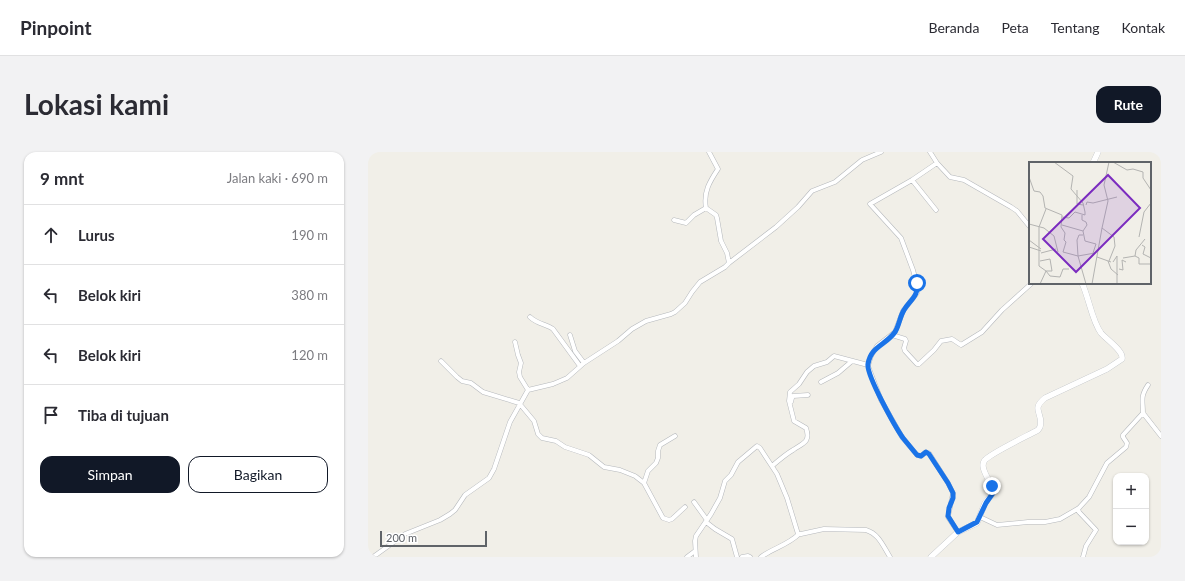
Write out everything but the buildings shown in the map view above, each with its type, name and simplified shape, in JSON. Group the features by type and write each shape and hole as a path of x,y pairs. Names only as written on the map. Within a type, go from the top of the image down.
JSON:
{"street":[{"path":"709,152 718,169 707,190 705,201 706,208 716,215 721,241 727,253 729,263"},
{"path":"373,557 405,534 440,520 450,514 466,495 488,478 494,469 510,422 519,403 528,390 561,381 584,363 618,341 632,329 646,321 675,312 700,282 724,267 776,227 798,207 812,191 835,182 862,160 881,152"},
{"path":"930,152 937,163 950,177 964,180 1014,209 1029,226"},
{"path":"1093,162 1098,152"},
{"path":"937,163 912,180 870,204 901,238 918,289 917,293 903,311 895,332 877,346 868,364 877,392 902,437 917,455 921,456 926,452 929,454 951,488 953,495 948,516 958,532"},
{"path":"912,180 936,210"},
{"path":"674,220 686,223 694,215 706,208"},
{"path":"892,335 905,340 905,351 916,364 919,364 941,341 952,339 961,345 980,333 1002,310 1031,284"},
{"path":"931,557 958,532 974,525 980,517 986,503 993,493 992,486 984,469 983,464 985,460 1038,430 1041,419 1037,410 1038,406 1045,398 1106,369 1123,358 1121,353 1105,337 1096,325 1082,284"},
{"path":"530,317 537,323 549,326 553,329 580,366"},
{"path":"570,335 575,351 584,363"},
{"path":"515,342 521,363 519,372 520,377 528,390"},
{"path":"772,466 794,449 804,444 807,439 807,429 794,420 789,398 790,392 799,384 807,372 814,366 827,362 834,356 868,364"},
{"path":"442,360 462,381 470,383 483,392 519,403 534,421 538,434 542,438 556,440 565,447 589,455 604,467 630,473 644,483 664,518 669,520 672,519 685,507"},
{"path":"821,382 838,373 852,361"},
{"path":"980,517 997,525 1045,522 1060,518 1079,508 1089,497 1107,463 1126,447 1127,443 1123,437 1124,433 1141,417 1143,413 1142,394 1148,385"},
{"path":"790,405 793,396 808,395"},
{"path":"1143,413 1161,436"},
{"path":"644,483 648,471 656,464 660,445 675,436"},
{"path":"696,557 694,541 720,498 725,481 731,475 735,464 755,447 759,447 772,466 787,498 797,533 799,534"},
{"path":"694,502 706,521 715,530 732,539 737,557"},
{"path":"1079,508 1079,512 1096,530 1086,546 1083,557"},
{"path":"761,557 770,550 788,543 799,534 824,528 871,531 879,538 890,557"},
{"path":"687,557 695,551"},
{"path":"742,557 750,557"}],"route":[{"path":"917,283 917,293 903,311 895,332 874,350 868,364 868,369 877,392 902,437 917,455 921,456 926,452 932,456 951,488 953,498 948,516 949,520 958,532 974,525 980,518 982,510 993,493 992,486"}]}
